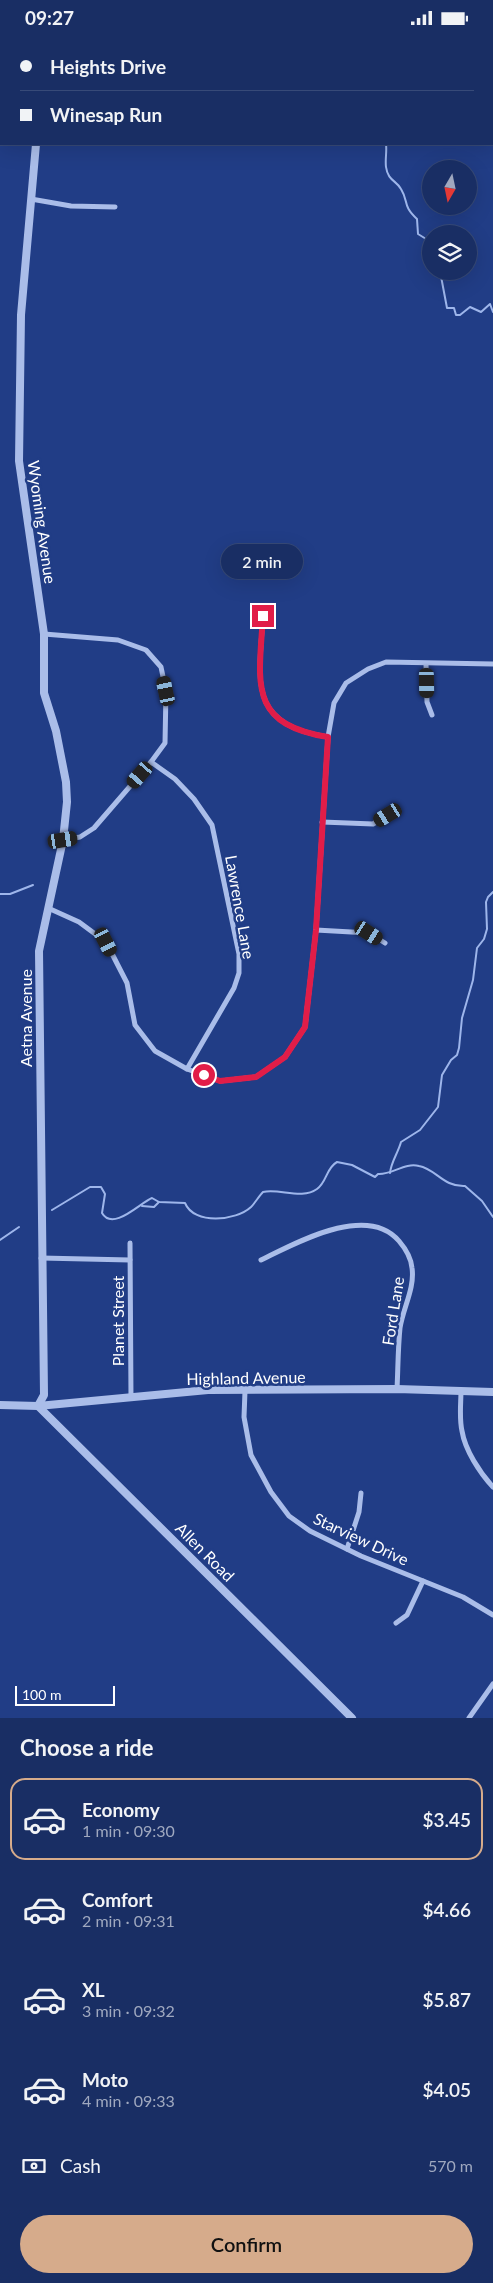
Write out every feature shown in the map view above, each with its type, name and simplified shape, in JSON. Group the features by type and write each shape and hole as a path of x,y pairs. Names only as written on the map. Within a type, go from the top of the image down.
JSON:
{"street":[{"name":"Wyoming Avenue","path":"36,145 21,315 19,461 44,634"},
{"path":"31,199 71,205 115,207"},
{"path":"263,616 259,683 262,697 276,718 304,733 328,737"},
{"path":"44,634 118,640 146,649 161,667 166,691 165,743 94,828 80,837 63,840"},
{"name":"Aetna Avenue","path":"38,1407 44,1395 39,951 63,840 67,802 66,781 56,731 44,693 44,634"},
{"path":"48,909 79,922 106,942 127,983 136,1025 155,1051 187,1069 220,1081 256,1077 285,1057 305,1027 316,930 328,737 334,703 346,683 368,669 386,662 493,664"},
{"path":"426,664 427,702 432,715"},
{"name":"Lawrence Lane","path":"151,762 175,779 194,799 212,825 239,955 239,973 234,988 187,1069"},
{"path":"322,821 373,824 388,815"},
{"path":"316,930 369,933 385,943"},
{"name":"Ford Lane","path":"261,1260 291,1245 350,1225 372,1225 384,1229 396,1237 405,1247 412,1268 409,1294 400,1327 397,1389"},
{"name":"Planet Street","path":"130,1243 130,1398"},
{"path":"42,1258 130,1260"},
{"name":"Highland Avenue","path":"0,1405 38,1407 208,1390 397,1389 493,1392"},
{"name":"Starview Drive","path":"245,1391 244,1417 251,1455 271,1492 289,1516 310,1531 347,1549 463,1597 493,1615"},
{"path":"461,1391 462,1431 472,1455 493,1487"},
{"name":"Allen Road","path":"38,1407 352,1718"},
{"path":"347,1549 359,1511 361,1493"},
{"path":"396,1623 407,1615 423,1581"},
{"path":"469,1718 493,1684"}],"waterway":[{"path":"386,145 388,175 401,189 407,207 417,219 418,234 422,236"},
{"path":"442,280 447,308 454,308 456,315 460,315 470,307 481,312 490,304 493,312"},
{"path":"0,894 10,894 33,885"},
{"path":"390,1173 401,1142 420,1130 438,1107 442,1075 451,1060 457,1055 459,1048 462,1018 473,980 477,948 484,939 487,929 486,902 493,892"},
{"path":"52,1210 90,1187 101,1187 105,1194 102,1213 107,1218 120,1218 152,1198 159,1202 185,1203 190,1210 206,1218 226,1218 244,1212 251,1207 263,1192 276,1191 304,1194 317,1189 337,1162 352,1165 375,1177 378,1174 414,1165 425,1168 451,1184 465,1186 482,1201 493,1217"},
{"path":"142,1206 154,1207 159,1202"},
{"path":"0,1240 19,1227"}],"route":[{"path":"204,1075 220,1081 256,1077 285,1057 305,1027 316,930 328,737 304,733 276,718 262,697 259,683 263,616"}]}
